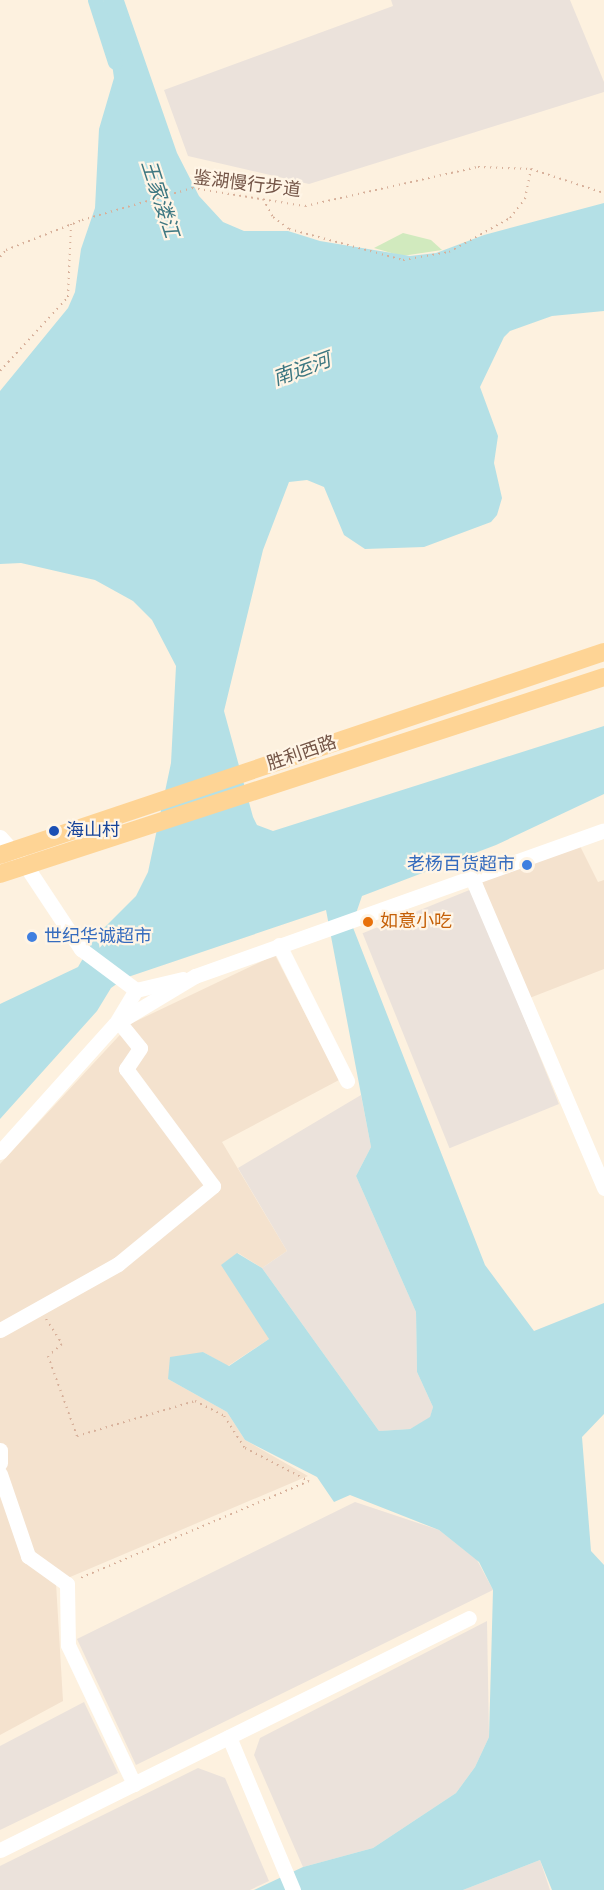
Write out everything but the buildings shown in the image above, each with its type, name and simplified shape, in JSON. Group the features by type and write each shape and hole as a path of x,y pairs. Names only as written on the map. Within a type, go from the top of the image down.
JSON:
{"main road":[{"name":"胜利西路","path":"7,853 604,652"},
{"name":"胜利西路","path":"0,874 604,677"}],"street":[{"path":"0,837 7,853 26,866 81,949 132,987 195,976 604,830"},
{"path":"472,878 604,1188"},
{"path":"279,945 347,1081"},
{"path":"0,1152 117,1023 195,976"},
{"path":"117,1023 132,987"},
{"path":"0,1330 118,1264 213,1186 126,1069 140,1048 117,1023"},
{"path":"0,1450 0,1463"},
{"path":"0,1474 28,1556 67,1584 68,1646 134,1784"},
{"path":"0,1850 469,1618"},
{"path":"230,1737 293,1890"}],"path":[{"name":"鉴湖慢行步道","path":"0,257 6,250 82,220 192,188 305,206 478,167 531,169 604,193"},
{"path":"263,199 273,217 289,229 404,260 449,252 510,218 525,199 531,169"},
{"path":"0,371 68,297 71,224"},
{"path":"39,1308 62,1344 48,1356 77,1436 195,1401 224,1416 246,1448 309,1481 67,1584"}],"shaded area":[{"path":"391,0 570,0 604,82 604,92 309,184 188,156 164,90 393,6"},
{"path":"579,844 598,882 604,880 604,969 527,999 482,882"},
{"path":"472,889 559,1104 450,1148 363,933"},
{"path":"275,955 339,1080 222,1142 287,1251 262,1268 238,1253 269,1339 228,1366 203,1352 168,1379 227,1412 245,1440 308,1476 56,1583 63,1701 0,1735 0,1164 130,1024"},
{"path":"361,1095 371,1147 356,1176 416,1312 417,1372 433,1407 430,1418 410,1429 379,1431 262,1268 287,1251 238,1168"},
{"path":"355,1502 439,1530 477,1560 493,1590 136,1765 77,1639"},
{"path":"487,1621 489,1737 475,1767 456,1793 373,1848 303,1867 254,1755 260,1738"},
{"path":"84,1702 118,1773 0,1830 0,1746"},
{"path":"198,1768 225,1778 269,1881 250,1890 0,1890 0,1866"},
{"path":"540,1860 550,1890 463,1890"}],"green space":[{"path":"403,233 431,240 442,250 402,256 374,248"}],"water":[{"name":"南运河","path":"103,0 124,0 177,153 199,196 223,222 244,231 288,231 320,241 410,256 436,253 484,235 604,203 604,311 552,316 510,331 504,337 480,387 498,436 494,463 502,498 497,515 491,522 424,547 365,549 344,535 324,487 307,480 289,482 263,550 224,711 253,817 257,825 273,831 604,726 604,794 496,845 362,896 352,925 485,1265 534,1331 604,1303 604,1414 582,1437 591,1551 604,1565 604,1890 552,1890 540,1860 463,1890 254,1890 303,1867 373,1848 456,1793 475,1767 489,1737 493,1590 479,1562 439,1530 350,1495 334,1502 317,1477 245,1440 227,1412 168,1379 170,1357 203,1352 229,1366 269,1339 221,1265 237,1253 262,1268 379,1431 410,1429 430,1417 433,1407 417,1372 416,1312 356,1176 371,1147 326,910 125,978 111,988 97,1011 0,1119 0,1004 78,967 96,936 136,896 148,872 171,763 176,666 152,620 133,601 95,580 21,563 0,564 0,391 68,308 75,292 81,249 95,208 99,129 114,78"}],"waterway":[{"name":"王家溇江","path":"95,0 115,62"}],"place":[{"name":"海山村","path":"54,831"},
{"name":"老杨百货超市","path":"527,865"},
{"name":"如意小吃","path":"368,922"},
{"name":"世纪华诚超市","path":"32,937"}]}
